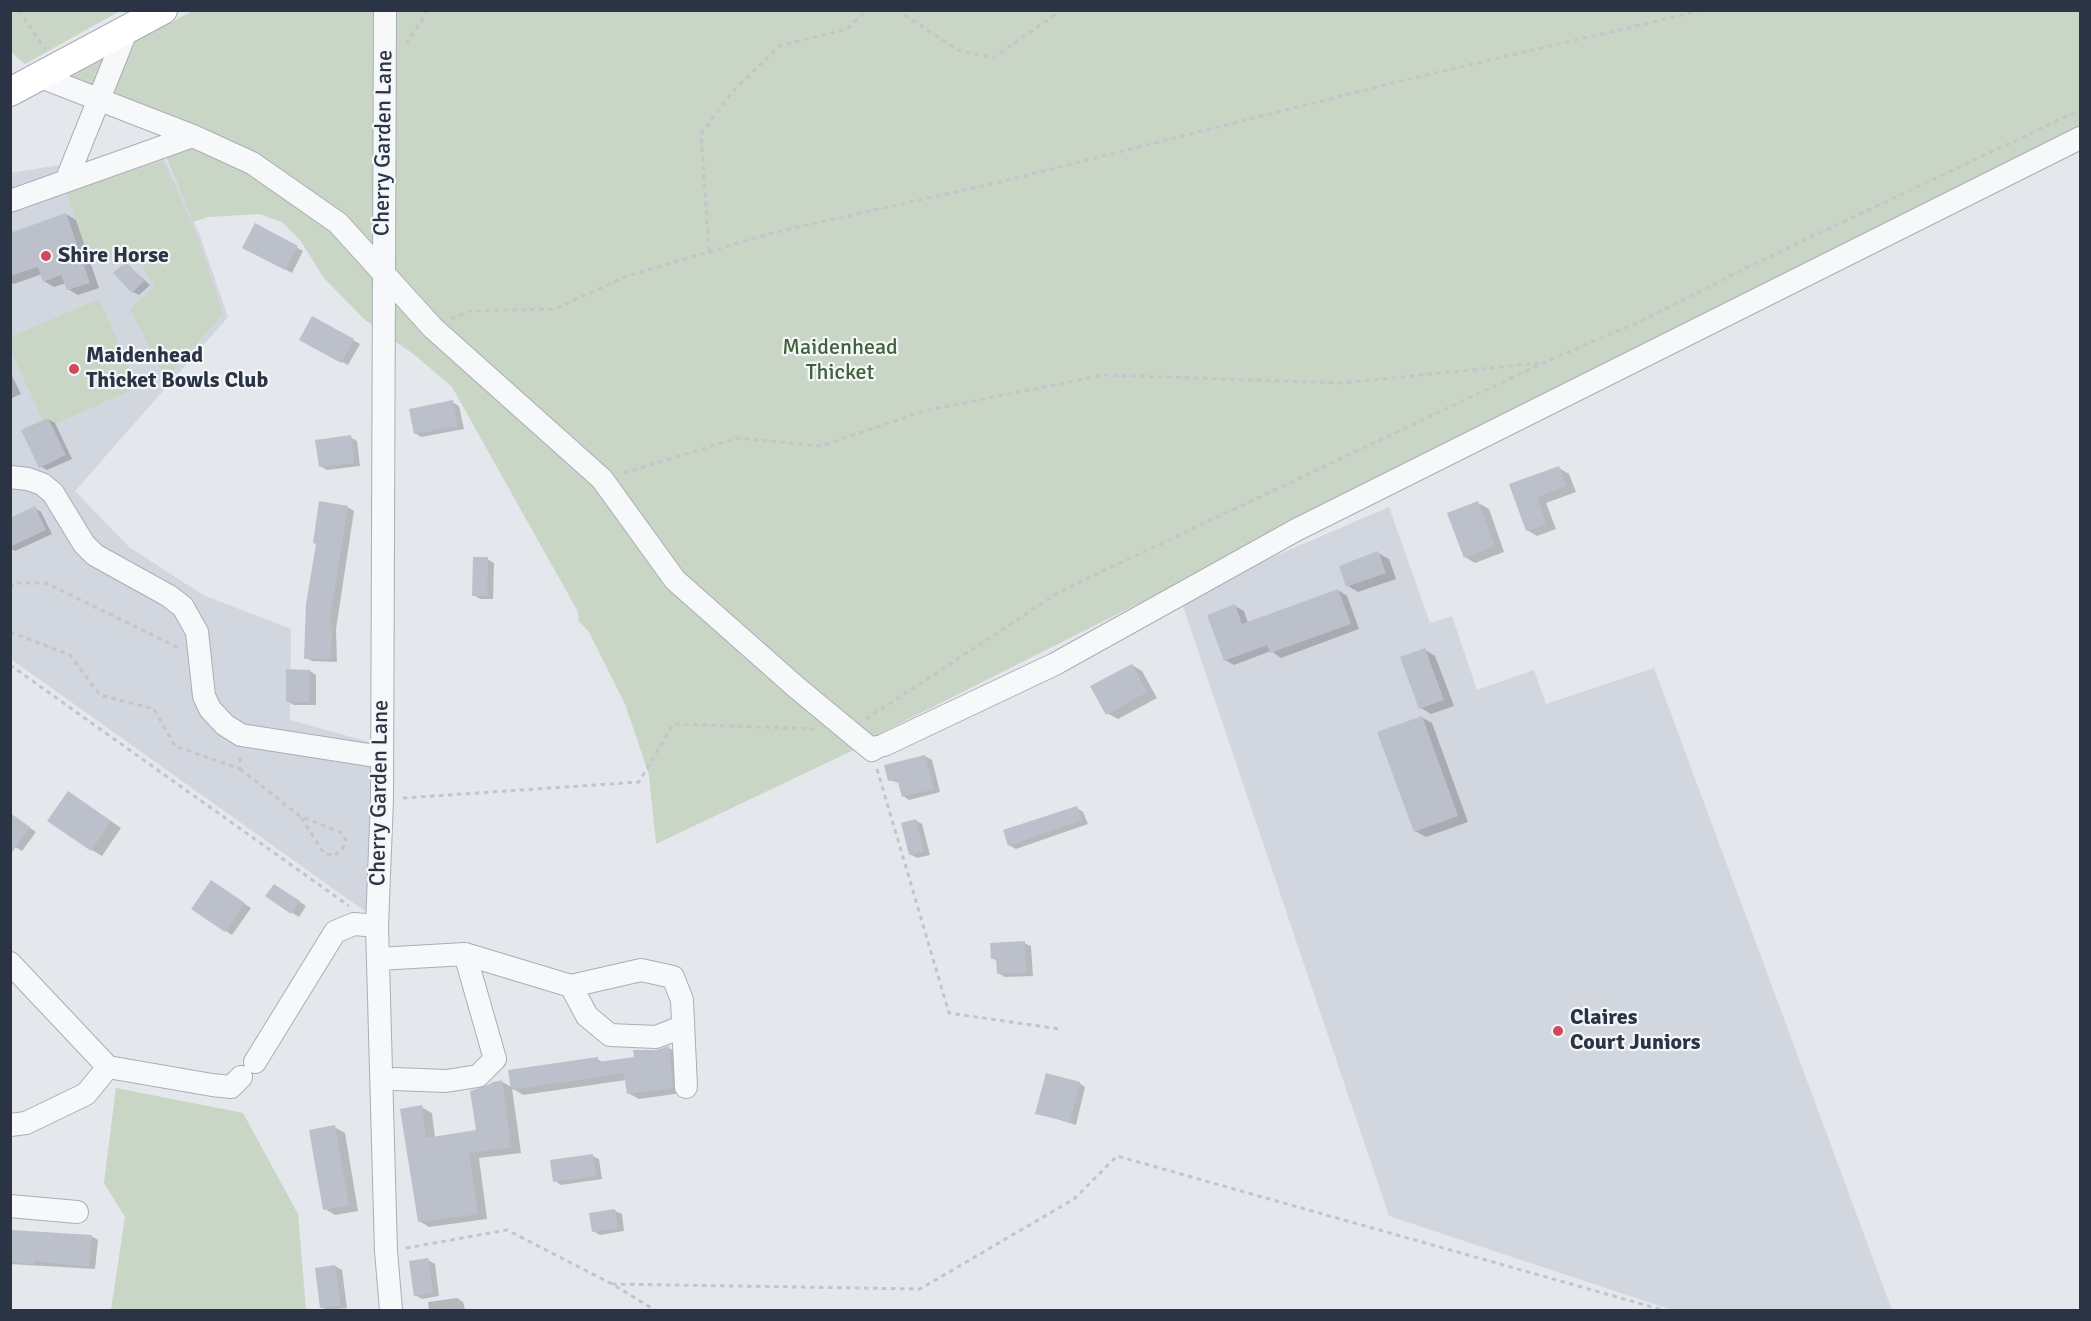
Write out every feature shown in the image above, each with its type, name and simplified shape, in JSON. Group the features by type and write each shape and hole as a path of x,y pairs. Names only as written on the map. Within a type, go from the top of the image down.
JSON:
{"main road":[{"path":"10,92 126,32 163,10"}],"street":[{"name":"Cherry Garden Lane","path":"385,10 382,275 382,799 377,926 386,1251 391,1311"},
{"path":"66,181 126,32"},
{"name":"Cherry Garden Lane","path":"50,72 100,100 193,136 252,163 338,223 382,275"},
{"path":"10,201 193,136"},
{"path":"382,275 433,328 602,479 675,580 848,731 878,747 1055,664 1296,530 2080,138"},
{"path":"10,477 28,479 42,484 53,493 84,544 95,555 169,596 183,607 197,632 204,696 218,719 241,735 382,757"},
{"path":"10,963 108,1067 231,1087 248,1069 334,932 354,924 377,926"},
{"path":"378,959 465,954 571,986 640,970 673,977 682,1000 686,1087"},
{"path":"395,1079 446,1081 478,1076 495,1059 465,954"},
{"path":"571,986 587,1016 610,1035 656,1037 682,1028"},
{"path":"10,1125 26,1123 86,1094 108,1067"},
{"path":"10,1206 77,1212"}],"path":[{"path":"19,10 50,72"},
{"path":"384,61 397,57 428,10"},
{"path":"709,251 701,134 732,92 779,46 846,28 867,10"},
{"path":"897,10 958,50 993,58 1062,10"},
{"path":"433,328 469,311 555,309 627,276 772,233 1004,181 1409,78 1704,10"},
{"path":"382,799 639,782 673,724 848,731 1061,591 1545,362 1641,321 1754,264 2080,110"},
{"path":"602,479 738,438 821,446 924,411 1104,375 1342,383 1545,362"},
{"path":"10,588 15,583 46,583 181,649"},
{"path":"10,632 70,655 100,695 153,709 175,746 240,769 300,816 339,832 346,840 342,850 334,856 324,853 300,816"},
{"path":"10,664 377,926"},
{"path":"240,769 241,735"},
{"path":"878,747 949,1013 1060,1029"},
{"path":"612,1284 920,1289 1074,1199 1117,1156 1664,1311"},
{"path":"386,1251 507,1230 612,1284 655,1311"}],"shaded area":[{"path":"160,148 199,233 228,317 75,491 129,547 203,595 291,629 290,720 373,743 366,912 11,659 11,173"},
{"name":"Claires Court Juniors","path":"1389,507 1430,623 1452,616 1477,690 1534,670 1546,704 1654,668 1892,1310 1672,1310 1389,1216 1180,597"}],"green space":[{"name":"Maidenhead Thicket","path":"194,10 2080,11 2080,130 875,736 858,748 656,844 649,775 625,704 589,632 577,619 579,619 577,610 452,387 416,356 365,320 324,278 300,240 282,222 259,214 208,217 193,222 153,126 70,77"},
{"path":"10,11 120,11 25,64 11,52"},
{"path":"163,161 196,232 223,314 166,379 130,309 155,286 132,252 92,264 66,192"},
{"name":"Maidenhead Thicket Bowls Club","path":"99,299 138,387 46,428 11,350 10,337"},
{"path":"116,1088 243,1113 298,1214 306,1310 111,1310 125,1217 104,1183"}],"building":[{"name":"Shire Horse","path":"66,213 90,283 67,290 61,275 43,282 38,267 10,276 10,233"},
{"path":"255,223 298,246 285,270 242,248"},
{"path":"126,262 144,281 132,293 113,273"},
{"path":"312,316 354,339 341,363 299,340"},
{"path":"453,400 458,426 414,434 409,409"},
{"path":"48,418 66,455 39,468 21,430"},
{"path":"351,435 354,463 319,467 315,440"},
{"path":"1559,466 1566,486 1537,497 1546,524 1526,531 1509,484"},
{"path":"319,501 348,506 329,625 332,625 331,659 304,659 306,604 316,544 313,543"},
{"path":"1478,501 1495,546 1464,558 1447,513"},
{"path":"35,506 46,530 10,547 10,518"},
{"path":"1378,551 1386,573 1346,587 1339,566"},
{"path":"473,557 488,557 487,596 472,596"},
{"path":"1338,589 1351,624 1270,653 1267,645 1224,661 1207,615 1235,604 1242,624"},
{"path":"1425,648 1444,700 1419,709 1400,657"},
{"path":"1132,664 1147,692 1106,715 1090,686"},
{"path":"286,669 310,670 309,702 286,702"},
{"path":"1422,716 1458,816 1414,832 1377,732"},
{"path":"925,755 934,789 902,797 897,779 888,781 884,765"},
{"path":"68,791 111,821 91,851 47,821"},
{"path":"1077,806 1082,820 1008,846 1003,830"},
{"path":"10,813 30,827 10,855"},
{"path":"916,819 924,851 909,855 901,823"},
{"path":"211,880 245,903 225,932 191,909"},
{"path":"274,884 300,901 291,914 265,896"},
{"path":"1025,941 1026,973 997,974 996,958 991,959 990,943"},
{"path":"669,1046 673,1088 627,1094 624,1073 511,1090 508,1070 598,1057 598,1062 634,1057 633,1050 656,1050"},
{"path":"1046,1073 1080,1082 1070,1122 1035,1114"},
{"path":"502,1080 511,1147 469,1153 478,1214 418,1222 400,1109 422,1105 426,1138 476,1130 470,1091"},
{"path":"335,1125 349,1205 323,1210 309,1130"},
{"path":"593,1154 596,1176 553,1182 550,1160"},
{"path":"615,1209 618,1228 592,1232 589,1213"},
{"path":"10,1230 92,1235 89,1267 34,1261 34,1264 10,1262"},
{"path":"428,1258 433,1293 414,1296 409,1261"},
{"path":"335,1265 341,1305 320,1308 315,1268"}],"place":[{"name":"Shire Horse","path":"46,256"},
{"name":"Maidenhead Thicket Bowls Club","path":"74,369"},
{"name":"Claires Court Juniors","path":"1558,1031"}]}
